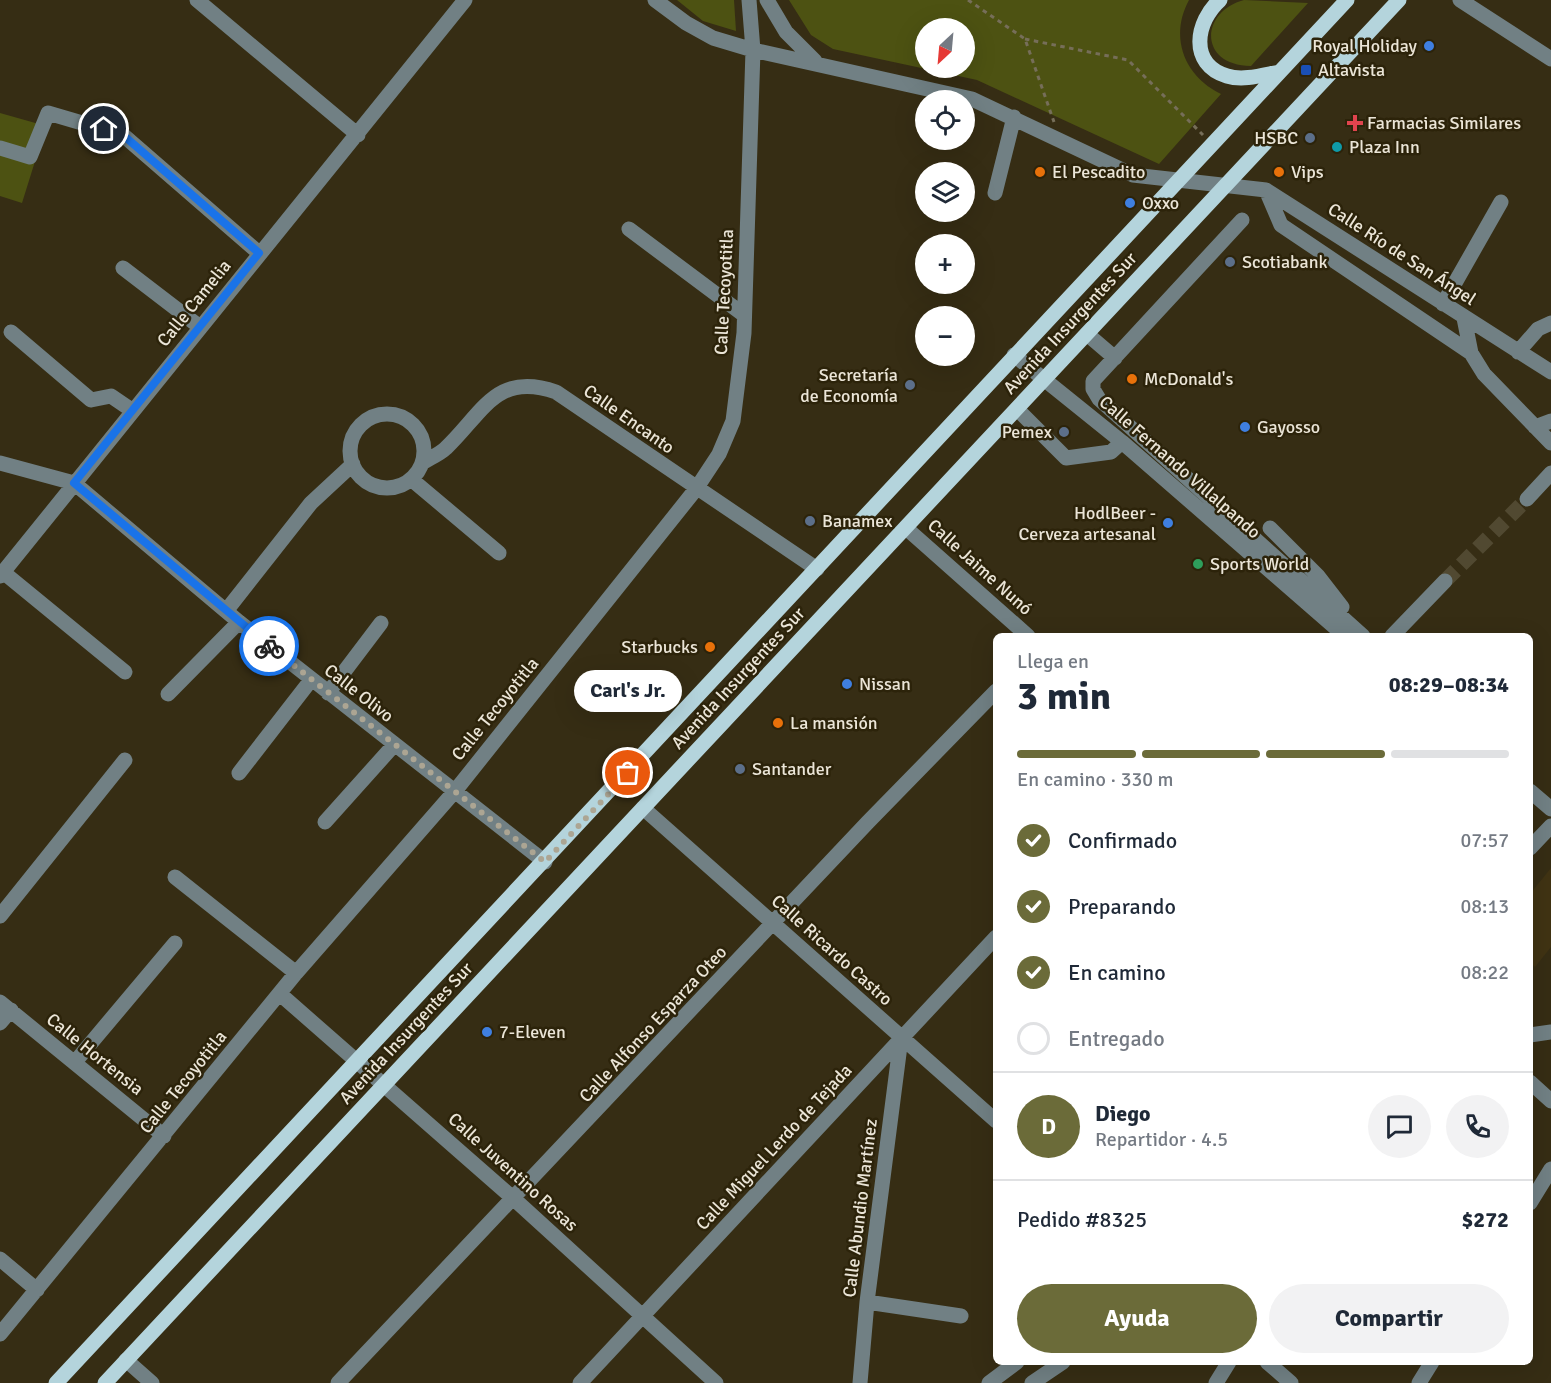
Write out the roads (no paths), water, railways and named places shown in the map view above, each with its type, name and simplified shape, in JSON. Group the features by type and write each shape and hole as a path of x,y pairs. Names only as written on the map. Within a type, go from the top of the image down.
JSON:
{"main road":[{"path":"1220,0 1206,14 1202,26 1201,52 1208,64 1227,76 1252,77 1279,72"},
{"name":"Avenida Insurgentes Sur","path":"56,1383 545,862 1211,143 1347,0"},
{"name":"Avenida Insurgentes Sur","path":"105,1383 1399,0"}],"street":[{"path":"197,0 358,135"},
{"name":"Calle Camelia","path":"2,574 465,0"},
{"name":"Calle Río de San Ángel","path":"655,0 686,23 712,38 753,50 817,62 972,99 1133,175 1266,190 1551,372"},
{"name":"Calle Tecoyotitla","path":"0,1334 165,1136 296,973 455,791 696,489 719,454 733,421 744,315 753,50 749,0"},
{"path":"767,0 786,32 817,62"},
{"path":"1460,0 1551,59"},
{"path":"0,148 30,157 48,113 123,135 259,253"},
{"path":"998,194 1018,119"},
{"path":"1266,190 1281,225 1471,353"},
{"path":"1443,304 1501,202"},
{"path":"1242,220 1093,381 1093,389 1099,399 1360,633"},
{"path":"629,229 744,315"},
{"path":"123,268 200,327"},
{"path":"1464,318 1471,353 1484,374 1551,443"},
{"path":"1518,352 1538,329 1551,323"},
{"path":"11,332 92,400 111,396 133,411"},
{"path":"1087,334 1115,358"},
{"name":"Calle Fernando Villalpando","path":"1014,355 1046,378 1122,442 1342,633"},
{"name":"Calle Encanto","path":"422,463 445,449 481,407 495,395 515,387 537,385 556,392 817,569"},
{"path":"1017,409 1066,459 1111,452 1122,442"},
{"path":"387,414 404,419 418,430 423,441 422,463 411,479 393,487 383,488 365,480 353,464 350,453 357,430 370,419 387,414"},
{"path":"1535,427 1551,421"},
{"name":"Calle Olivo","path":"0,463 74,483 311,680 545,862"},
{"path":"226,611 311,504 353,464"},
{"path":"1527,499 1551,473"},
{"path":"411,479 499,553"},
{"name":"Calle Jaime Nunó","path":"906,528 1025,633"},
{"path":"1270,528 1318,576 1335,601 1365,633"},
{"path":"2,574 125,672"},
{"path":"1395,633 1445,581"},
{"path":"168,694 239,622"},
{"path":"328,693 381,623"},
{"path":"239,773 311,680"},
{"name":"Calle Alfonso Esparza Oteo","path":"338,1383 868,822 993,694"},
{"path":"325,822 394,745"},
{"path":"0,916 125,759"},
{"path":"1533,794 1551,809"},
{"name":"Calle Ricardo Castro","path":"643,808 993,1117"},
{"path":"1533,845 1551,825"},
{"path":"175,877 296,973"},
{"name":"Calle Miguel Lerdo de Tejada","path":"580,1383 993,940"},
{"path":"75,1062 175,943"},
{"name":"Calle Juventino Rosas","path":"280,994 514,1199 716,1383"},
{"path":"0,1023 5,1006"},
{"name":"Calle Hortensia","path":"5,1006 165,1136"},
{"path":"1533,1035 1551,1032"},
{"name":"Calle Abundio Martínez","path":"860,1383 867,1302 902,1038"},
{"path":"1533,1085 1551,1101"},
{"path":"1533,1198 1551,1169"},
{"path":"0,1258 37,1290"},
{"path":"867,1302 961,1316"},
{"path":"126,1360 152,1383"},
{"path":"989,1383 1013,1365"},
{"path":"1032,1383 1059,1365"},
{"path":"1216,1383 1227,1365"},
{"path":"1270,1365 1291,1383"},
{"path":"1419,1383 1430,1365"}],"tunnel":[{"path":"1445,581 1527,499"}],"place":[{"name":"Royal Holiday","path":"1429,46"},
{"name":"Altavista","path":"1306,70"},
{"name":"Farmacias Similares","path":"1355,123"},
{"name":"HSBC","path":"1310,138"},
{"name":"Plaza Inn","path":"1337,147"},
{"name":"El Pescadito","path":"1040,172"},
{"name":"Vips","path":"1279,172"},
{"name":"Oxxo","path":"1130,203"},
{"name":"Scotiabank","path":"1230,262"},
{"name":"McDonald's","path":"1132,379"},
{"name":"Secretaría de Economía","path":"910,385"},
{"name":"Gayosso","path":"1245,427"},
{"name":"Pemex","path":"1064,432"},
{"name":"Banamex","path":"810,521"},
{"name":"HodlBeer - Cerveza artesanal","path":"1168,523"},
{"name":"Sports World","path":"1198,564"},
{"name":"Starbucks","path":"710,647"},
{"name":"Nissan","path":"847,684"},
{"name":"La mansión","path":"778,723"},
{"name":"Santander","path":"740,769"},
{"name":"Carl's Jr.","path":"628,773"},
{"name":"7-Eleven","path":"487,1032"}]}
